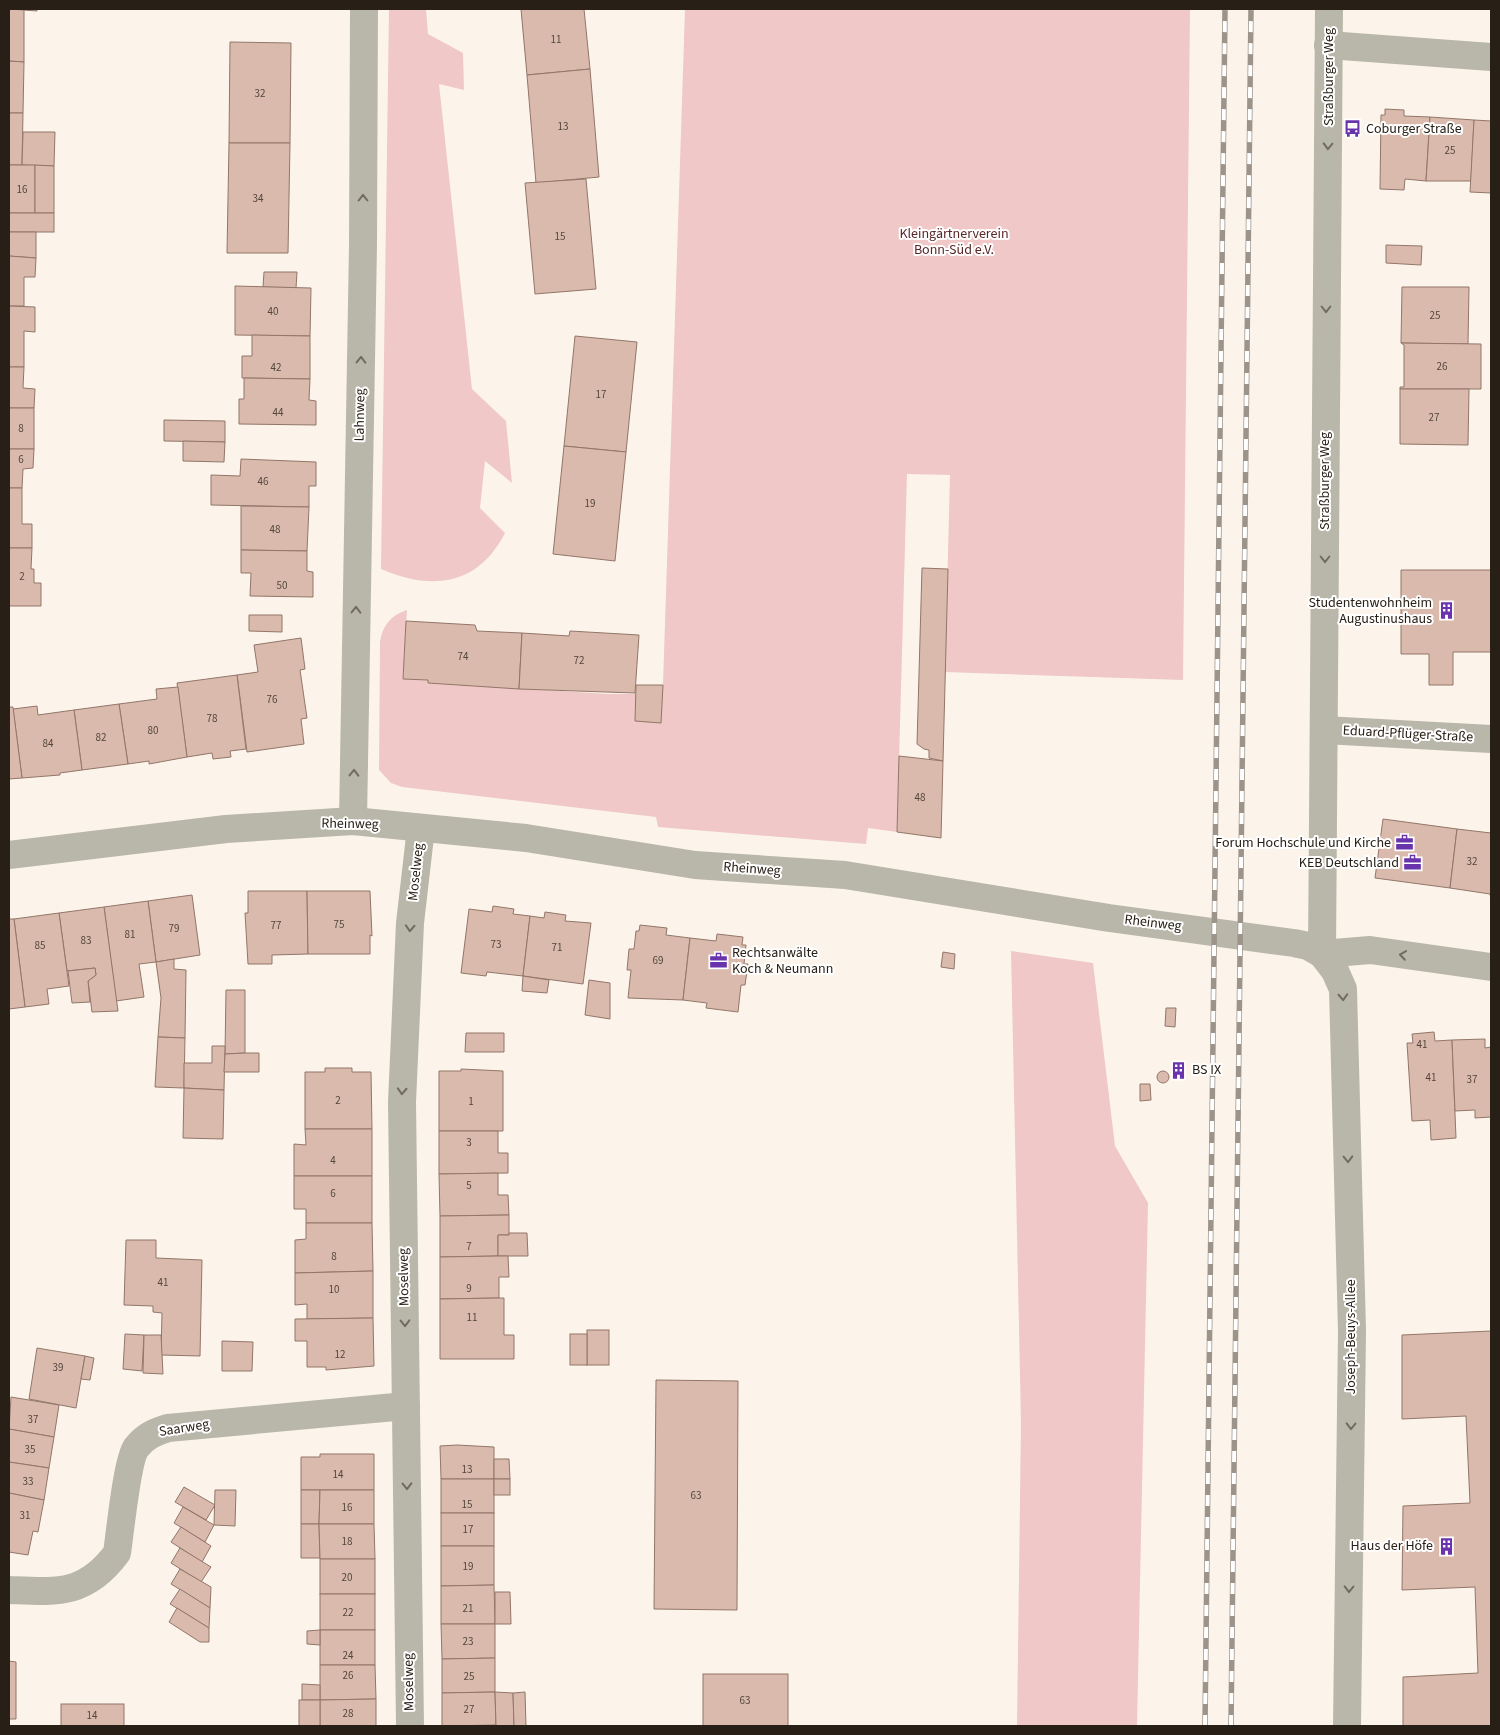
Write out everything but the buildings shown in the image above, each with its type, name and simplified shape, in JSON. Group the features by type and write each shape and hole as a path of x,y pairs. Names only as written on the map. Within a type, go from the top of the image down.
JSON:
{"street":[{"name":"Lahnweg","path":"353,821 363,245 364,9"},
{"name":"Straßburger Weg","path":"1322,954 1329,9"},
{"path":"1328,45 1491,57"},
{"name":"Eduard-Pflüger-Straße","path":"1324,730 1491,739"},
{"name":"Rheinweg","path":"9,855 217,830 353,821 526,838 695,865 845,875 1109,918 1294,943 1308,946 1322,954 1370,950 1491,967"},
{"name":"Moselweg","path":"410,1726 402,1102 410,923 421,828"},
{"name":"Joseph-Beuys-Allee","path":"1322,954 1335,971 1343,989 1352,1330 1347,1726"},
{"name":"Saarweg","path":"9,1590 51,1592 76,1588 109,1564 117,1554 132,1455 145,1438 153,1432 168,1428 406,1406"}],"green space":[{"path":"389,9 426,9 428,34 463,53 464,90 439,84 472,389 506,421 512,483 485,461 480,508 505,533 494,551 481,564 467,573 452,579 435,581 400,576 381,569"},
{"name":"Kleingärtnerverein Bonn-Süd e.V.","path":"685,9 1190,9 1183,680 945,672 950,475 907,474 897,832 868,828 866,844 658,827 656,817 402,787 391,783 379,770 381,636 385,626 392,618 407,610 403,679 428,680 428,683 609,694 636,694 663,685"},
{"path":"1011,951 1093,963 1115,1146 1148,1203 1137,1726 1017,1726 1021,1423"}],"railway":[{"path":"1205,1726 1225,9"},
{"path":"1231,1726 1251,9"}],"place":[{"name":"Coburger Straße","path":"1352,129"},
{"name":"Studentenwohnheim Augustinushaus","path":"1446,611"},
{"name":"Forum Hochschule und Kirche","path":"1405,843"},
{"name":"KEB Deutschland","path":"1413,863"},
{"name":"Rechtsanwälte Koch & Neumann","path":"718,961"},
{"name":"BS IX","path":"1178,1070"},
{"name":"Haus der Höfe","path":"1447,1546"}]}
